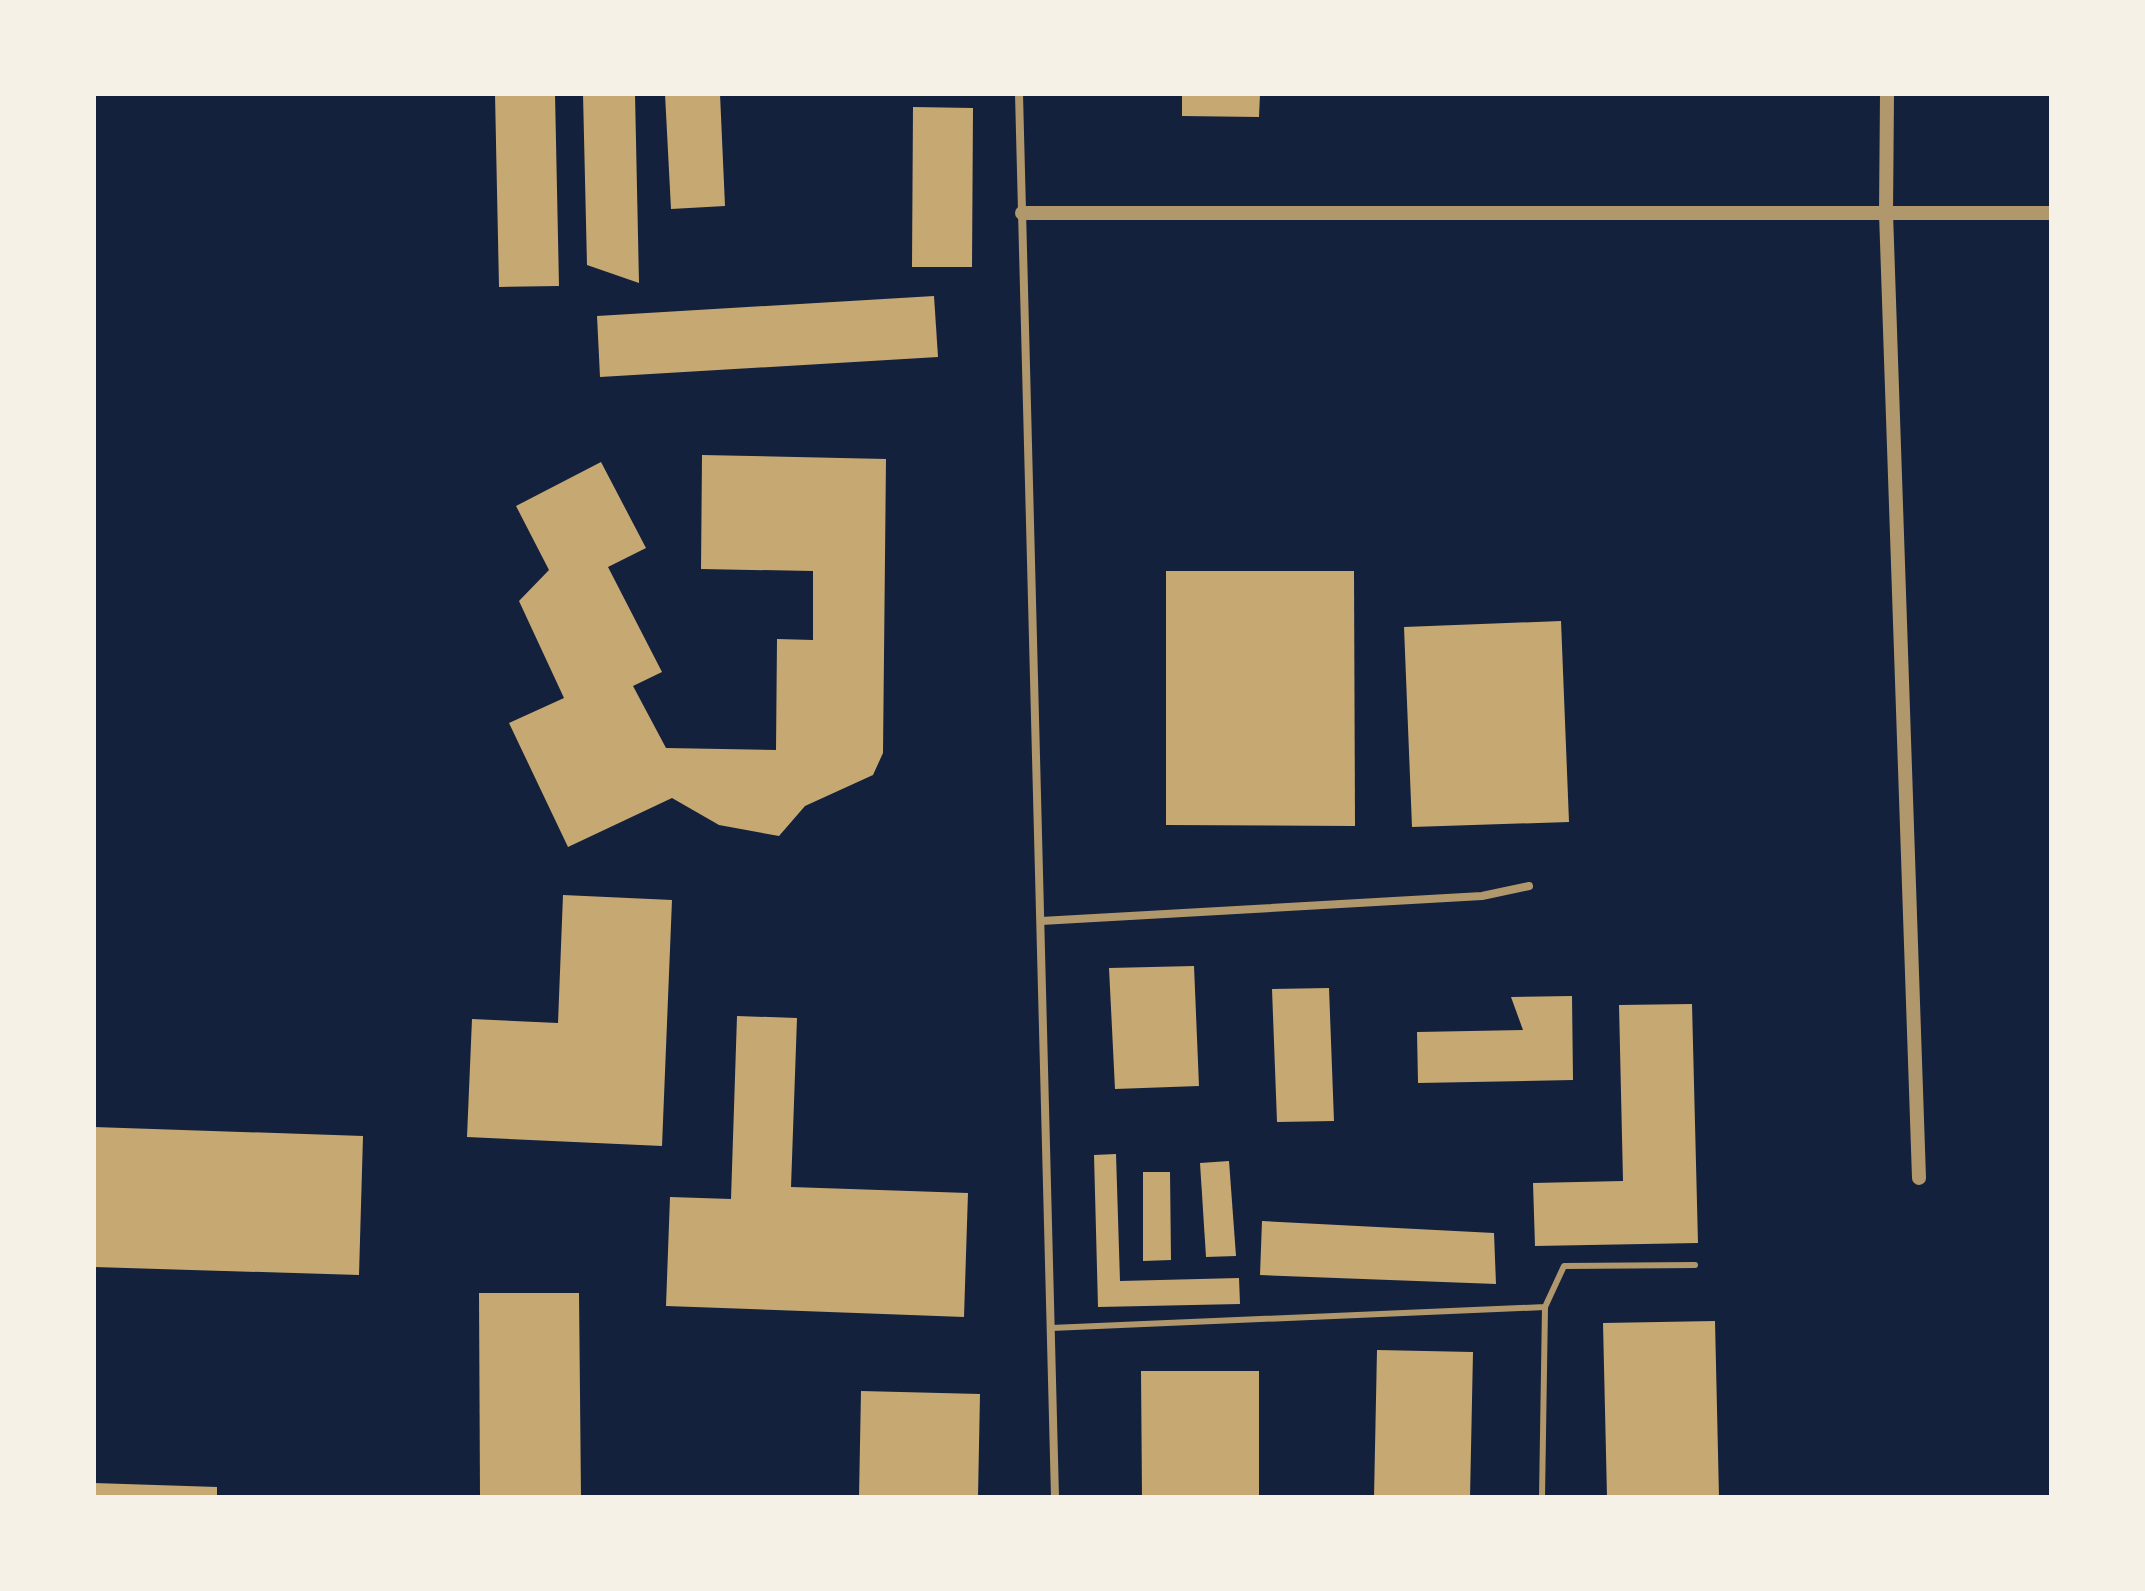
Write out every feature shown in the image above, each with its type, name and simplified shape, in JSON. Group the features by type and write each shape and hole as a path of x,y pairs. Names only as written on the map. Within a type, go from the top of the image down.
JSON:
{"street":[{"path":"1019,94 1055,1497"},
{"path":"1887,94 1886,213 1919,1178"},
{"path":"1022,213 2051,213"},
{"path":"1041,921 1482,896 1529,886"}],"lane":[{"path":"1542,1497 1545,1307 1564,1266 1695,1265"},
{"path":"1051,1328 1545,1307"}],"building":[{"path":"495,94 555,94 559,286 499,287"},
{"path":"583,94 635,94 639,283 587,265"},
{"path":"665,94 720,94 725,206 671,209"},
{"path":"1182,94 1260,94 1259,117 1182,116"},
{"path":"913,107 973,108 972,267 912,267"},
{"path":"934,296 938,357 600,377 597,316"},
{"path":"702,455 886,459 883,753 873,775 805,806 779,836 719,825 672,798 568,847 509,723 564,698 519,601 549,570 516,506 601,462 646,548 608,567 662,672 633,686 666,748 776,750 777,639 813,640 813,571 701,569"},
{"path":"1166,571 1354,571 1355,826 1166,825"},
{"path":"1561,621 1569,822 1412,827 1404,627"},
{"path":"563,895 672,900 662,1146 467,1137 472,1019 558,1023"},
{"path":"1194,966 1199,1086 1115,1089 1109,968"},
{"path":"1329,988 1334,1121 1277,1122 1272,989"},
{"path":"1572,996 1573,1080 1418,1083 1417,1032 1523,1030 1511,997"},
{"path":"1692,1004 1698,1243 1535,1246 1533,1183 1623,1181 1619,1005"},
{"path":"737,1016 797,1018 791,1187 968,1193 964,1317 666,1306 670,1197 731,1199"},
{"path":"94,1127 363,1136 359,1275 94,1267"},
{"path":"1116,1154 1120,1281 1239,1278 1240,1304 1098,1307 1094,1155"},
{"path":"1229,1161 1236,1256 1206,1257 1200,1163"},
{"path":"1143,1172 1170,1172 1171,1260 1143,1261"},
{"path":"1262,1221 1494,1233 1496,1284 1260,1275"},
{"path":"479,1293 579,1293 581,1497 480,1497"},
{"path":"1715,1321 1719,1497 1607,1497 1603,1323"},
{"path":"1377,1350 1473,1352 1470,1497 1374,1497"},
{"path":"1141,1371 1259,1371 1259,1497 1142,1497"},
{"path":"861,1391 980,1394 978,1497 859,1497"},
{"path":"94,1483 217,1487 217,1497 94,1497"}]}
